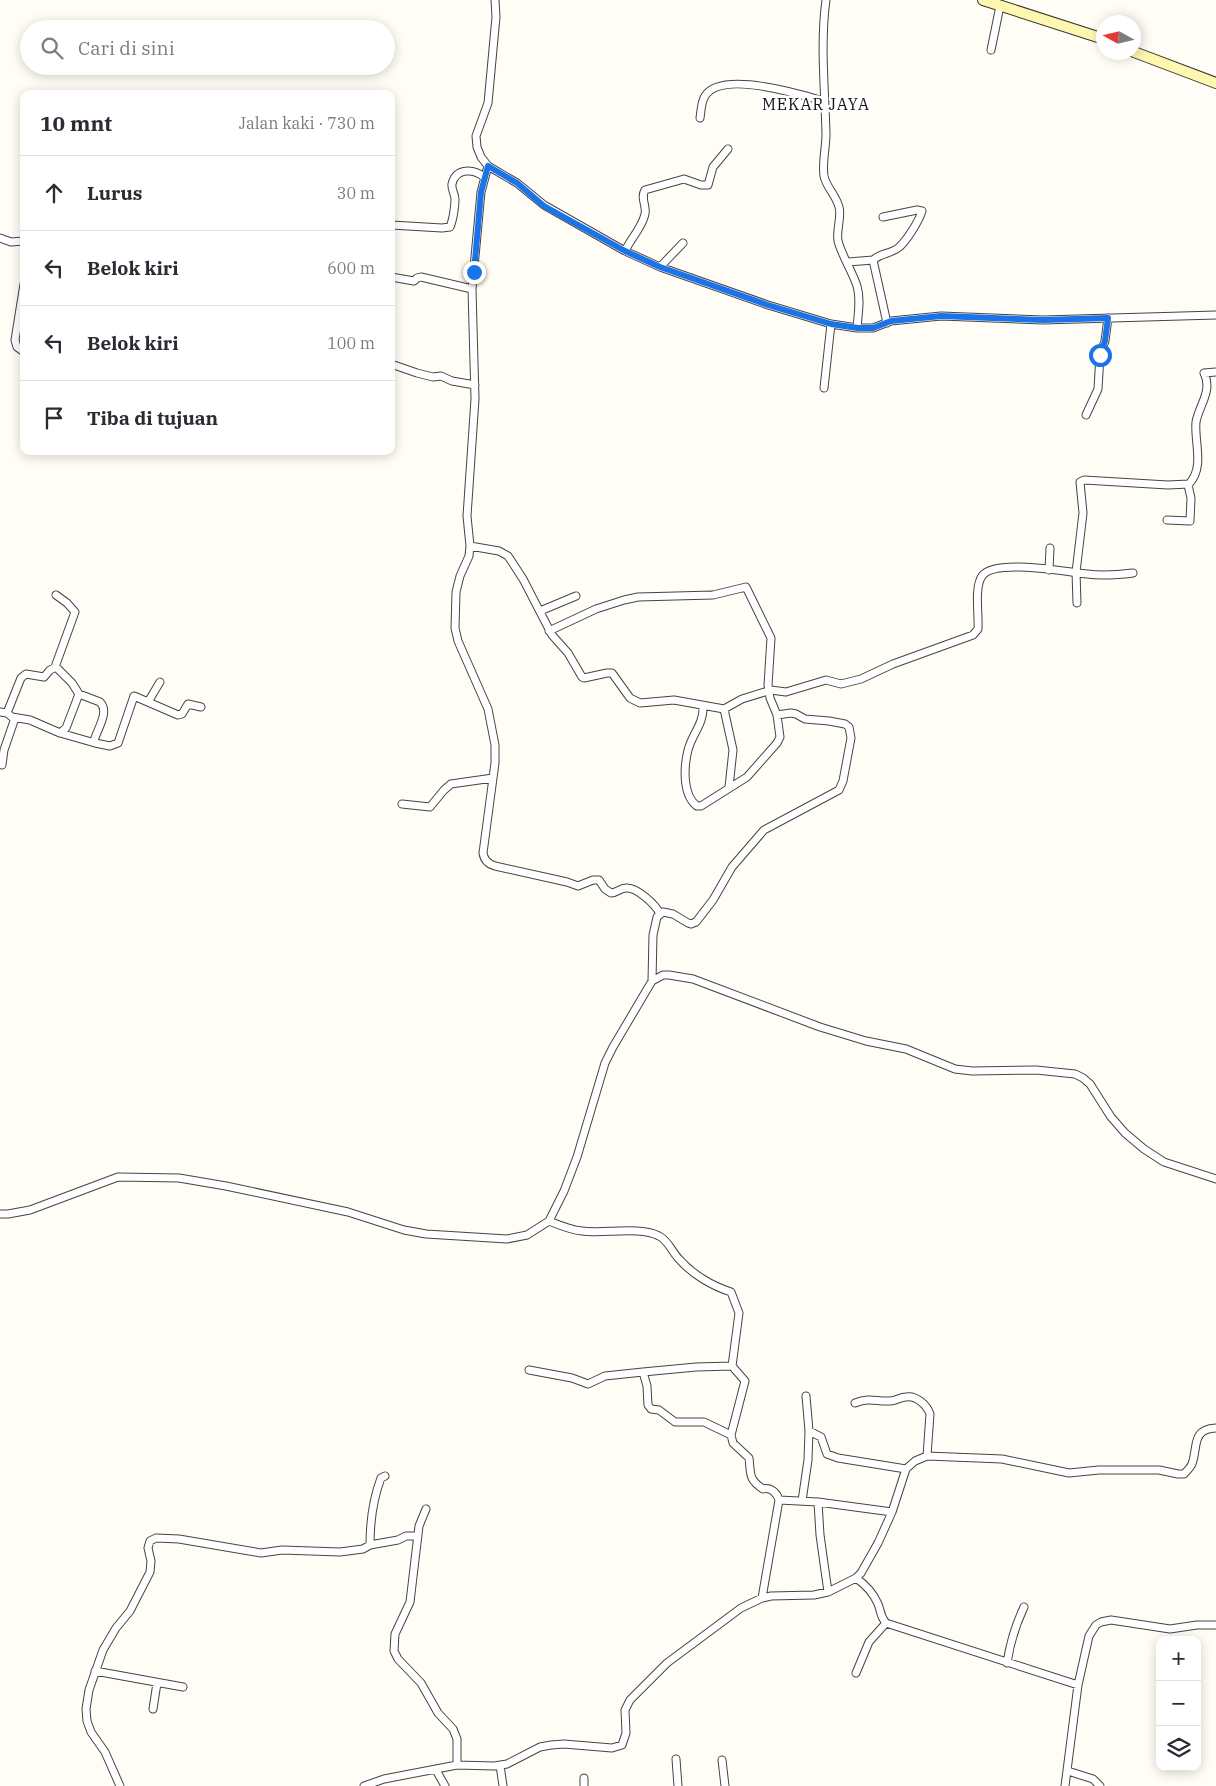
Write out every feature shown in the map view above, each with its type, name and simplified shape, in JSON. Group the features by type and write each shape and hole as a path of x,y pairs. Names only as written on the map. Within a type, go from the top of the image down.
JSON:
{"street":[{"path":"495,0 496,17 488,103 477,130 476,141 481,157 488,166 517,183 544,206 625,251 660,267 768,305 831,324 858,328 873,328 887,323 941,316 1043,320 1216,315"},
{"path":"826,0 823,101 826,133 824,177 839,207 838,242 848,262 858,292 858,328"},
{"path":"982,0 1096,36"},
{"path":"992,50 1000,6"},
{"path":"1141,55 1216,83"},
{"path":"700,118 705,94 714,88 722,86 769,86 823,101"},
{"path":"625,251 645,216 643,196 645,190 684,179 701,185 708,185 713,167 728,149"},
{"path":"488,166 484,178 478,216 472,289 475,385 473,456 468,516 470,546 469,556 460,576 456,592 456,635 488,709 495,746 493,778 483,854 490,864 578,886 593,880 599,880 605,889 611,893 623,888 632,889 653,902 660,914"},
{"path":"395,225 450,227 455,199 452,188 453,181 458,175 468,170 480,174 484,178"},
{"path":"848,262 873,260 882,254 899,248 922,212 917,210 883,217"},
{"path":"0,238 11,242 20,241"},
{"path":"660,267 683,243"},
{"path":"873,260 887,323"},
{"path":"395,278 414,281 421,277 472,289"},
{"path":"20,309 15,340 17,347 20,349"},
{"path":"1086,415 1098,389 1101,351 1105,341 1108,318"},
{"path":"824,388 831,324"},
{"path":"395,365 433,377 441,376 452,382 475,385"},
{"path":"1077,603 1076,572 1083,513 1080,482 1084,480 1188,484 1193,479 1197,463 1196,420 1207,391 1204,373 1216,372"},
{"path":"1167,520 1190,521 1191,498 1188,484"},
{"path":"470,546 499,551 508,556 524,579 549,631 568,653 582,677 587,678 607,672 612,673 630,698 640,703 674,700 724,709 742,699 769,691 786,692 826,680 841,684 856,681 893,664 972,635 978,629 978,590 983,574 991,570 1008,567 1108,575 1133,574"},
{"path":"1049,570 1050,548"},
{"path":"549,631 596,609 624,600 638,597 713,595 746,587 771,638 769,691 777,715 780,737 751,773 698,806 693,804 688,793 686,776 687,756 691,742 703,719 703,706"},
{"path":"56,595 75,612 55,667 44,678 26,674 22,676 4,712 15,718 30,720 60,733 110,746 116,745 134,696 178,715 182,714 188,704 201,707"},
{"path":"540,611 576,596"},
{"path":"55,667 72,683 79,694 100,702 105,708 95,743"},
{"path":"148,702 160,682"},
{"path":"60,733 66,728 79,694"},
{"path":"724,709 733,750 730,786"},
{"path":"0,1214 30,1210 118,1176 128,1176 179,1178 226,1186 348,1212 404,1230 426,1234 506,1239 527,1235 549,1221 564,1191 577,1157 605,1063 612,1047 652,981 653,935 657,917 660,914 668,913 688,923 696,922 713,900 732,867 764,830 830,795 841,787 851,738 849,727 839,722 805,719 796,714 786,713 777,715"},
{"path":"2,764 4,750 15,718"},
{"path":"402,804 430,808 451,784 493,778"},
{"path":"652,981 669,975 694,979 820,1027 866,1041 906,1049 955,1069 972,1071 1036,1070 1075,1074 1090,1084 1111,1117 1125,1133 1144,1149 1164,1162 1216,1179"},
{"path":"549,1221 581,1232 648,1232 661,1236 678,1259 715,1287 731,1292 739,1314 732,1366 745,1381 731,1435 733,1443 749,1458 749,1472 755,1484 763,1489 768,1488 772,1490 778,1495 779,1500 762,1598"},
{"path":"529,1370 572,1378 588,1384 605,1376 696,1367 732,1366"},
{"path":"643,1372 647,1386 648,1405 651,1409 659,1410 675,1422 704,1422 731,1435"},
{"path":"802,1501 808,1460 809,1431 806,1396"},
{"path":"855,1403 872,1399 890,1401 907,1396 918,1400 929,1410 930,1414 927,1456"},
{"path":"364,1786 384,1779 457,1766 507,1764 540,1747 551,1745 564,1744 612,1748 622,1745 626,1732 624,1716 627,1704 667,1663 741,1608 762,1598 814,1596 828,1592 856,1578 868,1563 892,1512 906,1470 915,1461 927,1456 1002,1459 1069,1473 1099,1470 1159,1470 1184,1474 1192,1464 1195,1446 1200,1434 1209,1428 1216,1428"},
{"path":"809,1431 821,1437 825,1452 833,1456 906,1470"},
{"path":"370,1545 370,1533 378,1487 380,1478 385,1476"},
{"path":"779,1500 818,1502 892,1512"},
{"path":"818,1502 820,1535 828,1592"},
{"path":"426,1509 419,1526 410,1602 395,1634 394,1651 398,1659 421,1683 438,1712 453,1729 457,1739 457,1766"},
{"path":"120,1786 104,1752 91,1732 87,1721 86,1709 95,1672 103,1650 116,1628 130,1610 147,1579 152,1566 148,1545 153,1539 179,1539 262,1553 282,1550 340,1552 363,1548 406,1536 418,1536"},
{"path":"856,1578 869,1588 886,1623 1078,1685"},
{"path":"1007,1663 1010,1642 1024,1607"},
{"path":"1065,1786 1078,1685 1089,1636 1096,1625 1111,1620 1170,1629 1197,1625 1216,1626"},
{"path":"856,1673 869,1642 886,1623"},
{"path":"95,1672 183,1687"},
{"path":"153,1709 157,1683"},
{"path":"676,1759 678,1786"},
{"path":"722,1760 724,1786"},
{"path":"500,1765 503,1786"},
{"path":"436,1770 445,1786"},
{"path":"1068,1771 1093,1780 1100,1786"},
{"path":"584,1778 584,1786"}],"district":[{"name":"MEKAR JAYA","path":"816,104"}],"route":[{"path":"474,272 481,192 488,166 517,183 544,206 625,251 660,267 768,305 831,324 858,328 873,328 891,321 941,316 1043,320 1108,318 1105,341 1100,355"}]}
